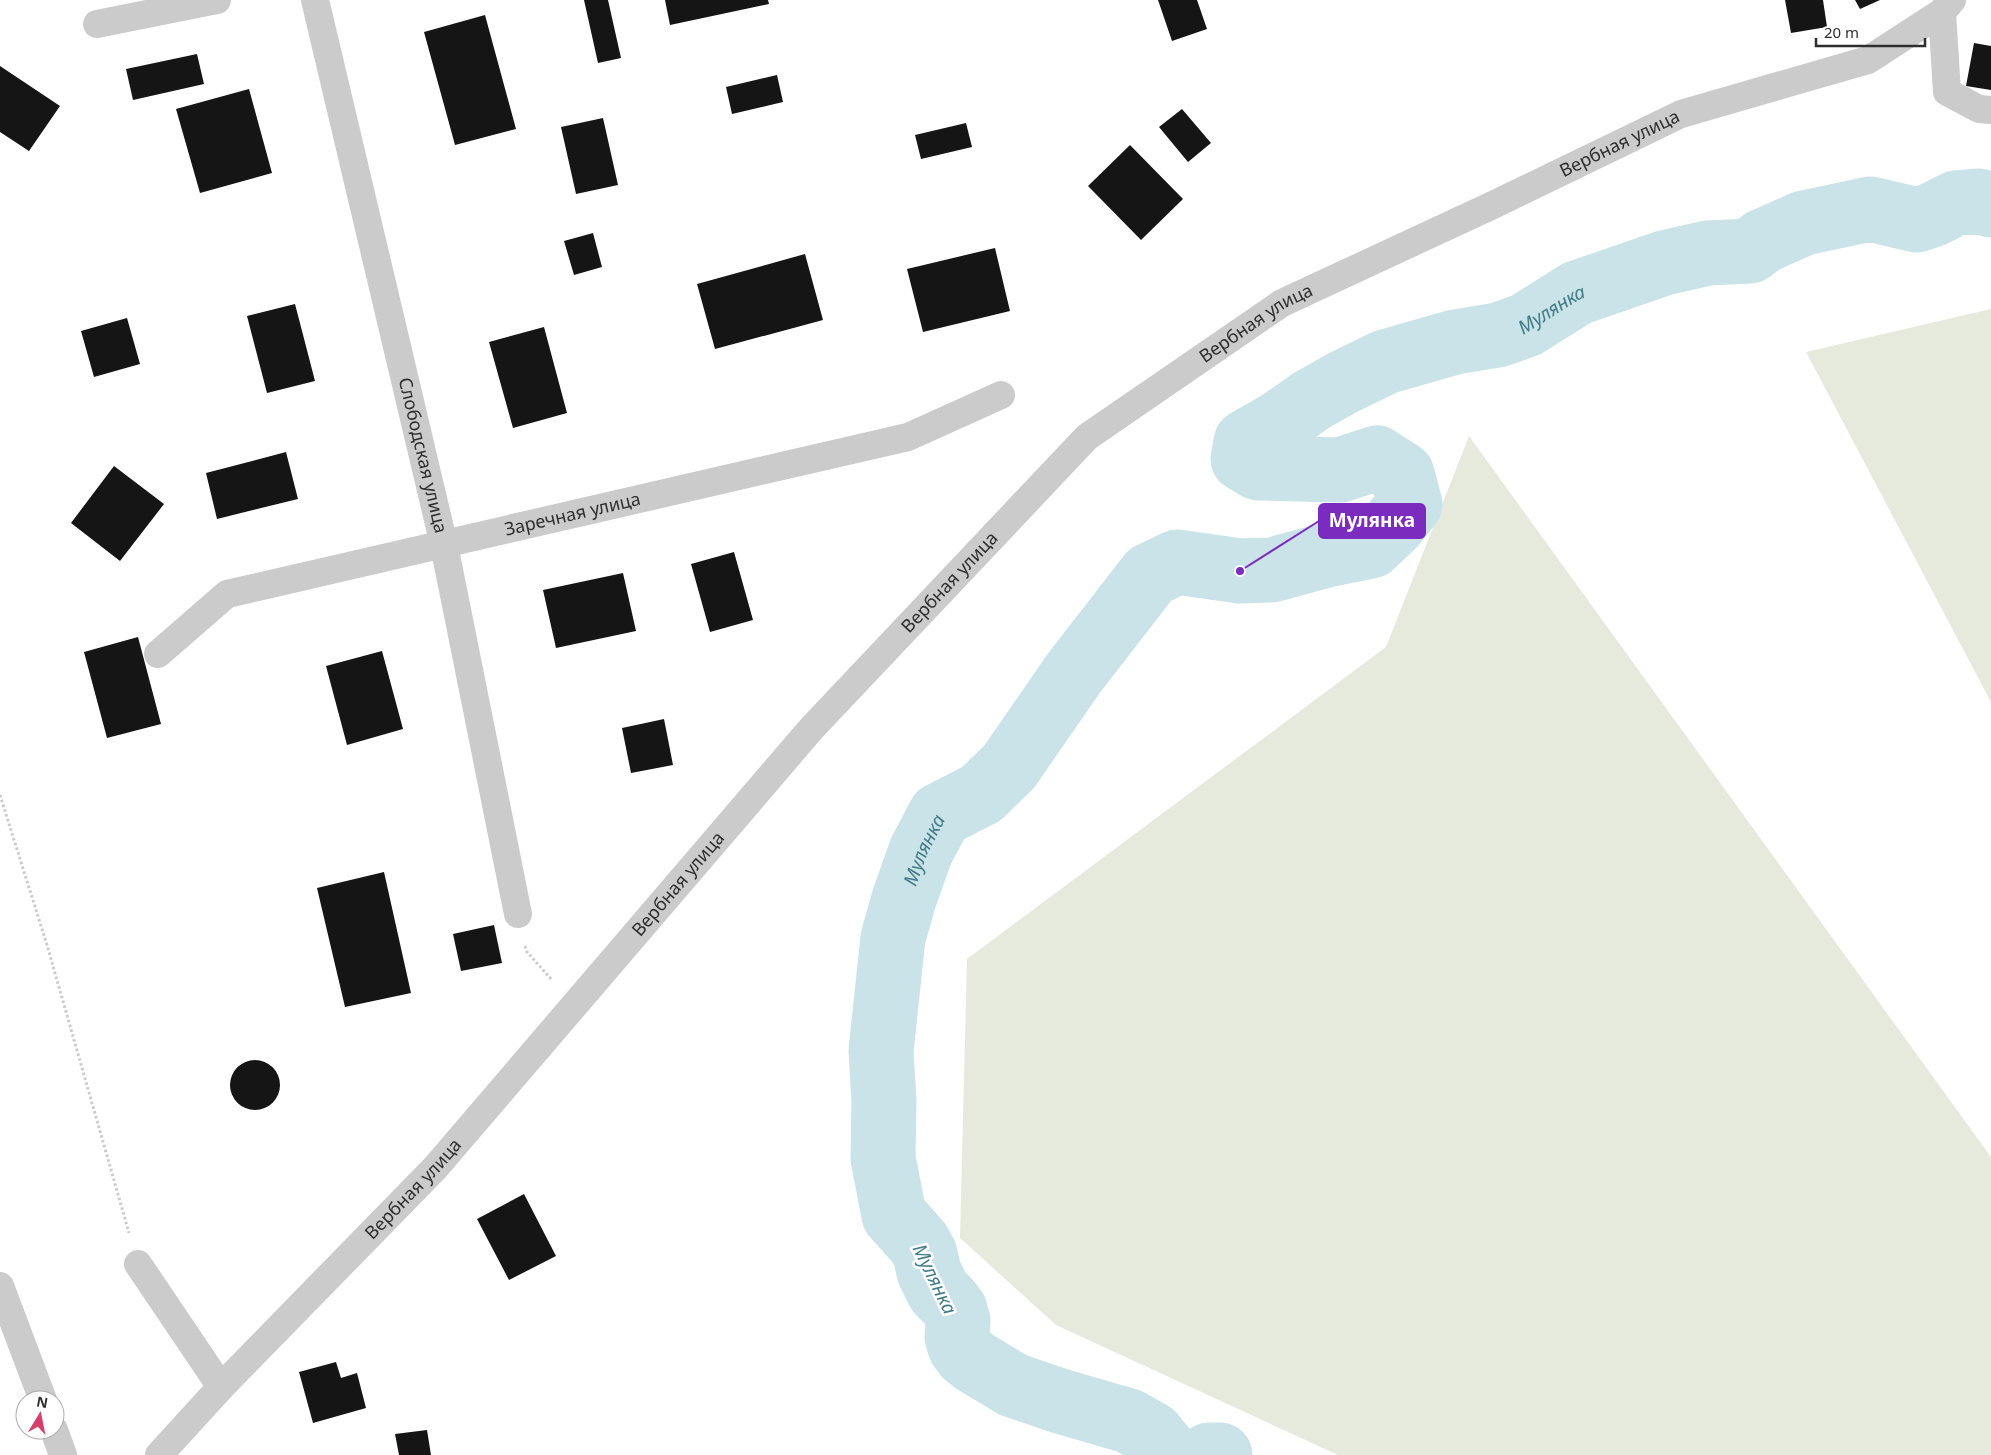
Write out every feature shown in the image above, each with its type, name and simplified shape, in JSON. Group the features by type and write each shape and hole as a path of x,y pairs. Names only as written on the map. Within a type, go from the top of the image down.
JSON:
{"street":[{"path":"97,24 217,0"},
{"name":"Слободская улица","path":"315,0 444,545 518,914"},
{"path":"1947,6 1947,92 1979,109 1991,110"},
{"name":"Вербная улица","path":"159,1455 221,1387 435,1168 811,729 1087,437 1282,303 1493,205 1681,114 1868,60 1947,6"},
{"name":"Заречная улица","path":"158,654 226,594 908,437 1001,395"},
{"path":"138,1264 221,1387"},
{"path":"0,1286 38,1390"},
{"path":"58,1440 63,1455"}],"path":[{"path":"0,795 47,945 138,1264"},
{"path":"518,914 527,952 575,1004"}],"shaded area":[{"path":"1991,309 1991,702 1806,352"},
{"path":"1469,436 1991,1157 1991,1455 1338,1455 1056,1325 960,1238 967,959 1386,647"}],"building":[{"path":"584,0 608,0 621,58 598,63"},
{"path":"665,0 768,0 769,4 670,25"},
{"path":"1158,0 1197,0 1207,29 1172,41"},
{"path":"1785,0 1823,0 1827,27 1791,33"},
{"path":"1855,0 1880,0 1860,9"},
{"path":"485,15 516,129 455,145 424,32"},
{"path":"1974,43 1991,46 1991,90 1966,86"},
{"path":"197,54 204,84 133,100 126,69"},
{"path":"0,66 60,106 29,151 0,132"},
{"path":"777,75 783,102 732,114 726,87"},
{"path":"249,89 272,173 200,193 176,109"},
{"path":"1182,109 1211,143 1188,162 1159,127"},
{"path":"603,118 618,185 576,194 561,127"},
{"path":"966,123 972,147 921,159 915,135"},
{"path":"1130,145 1183,199 1141,240 1088,186"},
{"path":"593,233 602,267 574,275 564,241"},
{"path":"995,248 1010,311 923,332 907,269"},
{"path":"805,254 823,320 715,349 697,284"},
{"path":"295,304 315,381 267,393 247,316"},
{"path":"127,318 140,364 94,377 81,331"},
{"path":"544,327 567,413 513,428 489,342"},
{"path":"286,452 298,499 217,519 206,473"},
{"path":"114,466 164,504 120,561 71,523"},
{"path":"734,552 753,620 710,632 691,564"},
{"path":"623,573 636,631 556,648 543,590"},
{"path":"138,637 161,724 107,738 84,652"},
{"path":"382,651 403,729 347,745 326,666"},
{"path":"664,719 673,765 631,773 622,728"},
{"path":"384,872 411,993 345,1007 317,888"},
{"path":"494,925 502,963 461,971 453,934"},
{"path":"250,1060 260,1060 273,1067 280,1080 280,1090 273,1103 260,1110 250,1110 241,1106 234,1099 230,1090 230,1080 234,1071 241,1064"},
{"path":"524,1194 556,1256 509,1280 477,1219"},
{"path":"336,1362 341,1378 357,1373 366,1408 313,1423 299,1372"},
{"path":"427,1430 431,1455 399,1455 395,1434"}],"waterway":[{"name":"Мулянка","path":"1169,1455 1152,1434 1129,1421 1013,1385 966,1355 960,1347 957,1337 958,1321 955,1310 939,1292 929,1272 925,1254 919,1243 894,1215 883,1158 884,1101 881,1051 893,938 921,851 940,815 981,794 1009,767 1074,673 1150,575 1177,562 1240,571 1272,570 1327,555 1371,546 1393,525 1410,504 1402,474 1377,458 1340,470 1258,468 1243,459 1246,442 1279,423 1312,400 1385,362 1455,342 1498,335 1526,325 1577,293 1664,263 1708,253 1750,251 1763,241 1804,223 1870,209 1917,220 1956,203 1979,201 1991,205"},
{"name":"Мулянка","path":"1209,1455 1220,1455"}],"place":[{"name":"Мулянка","path":"1240,571"}]}
